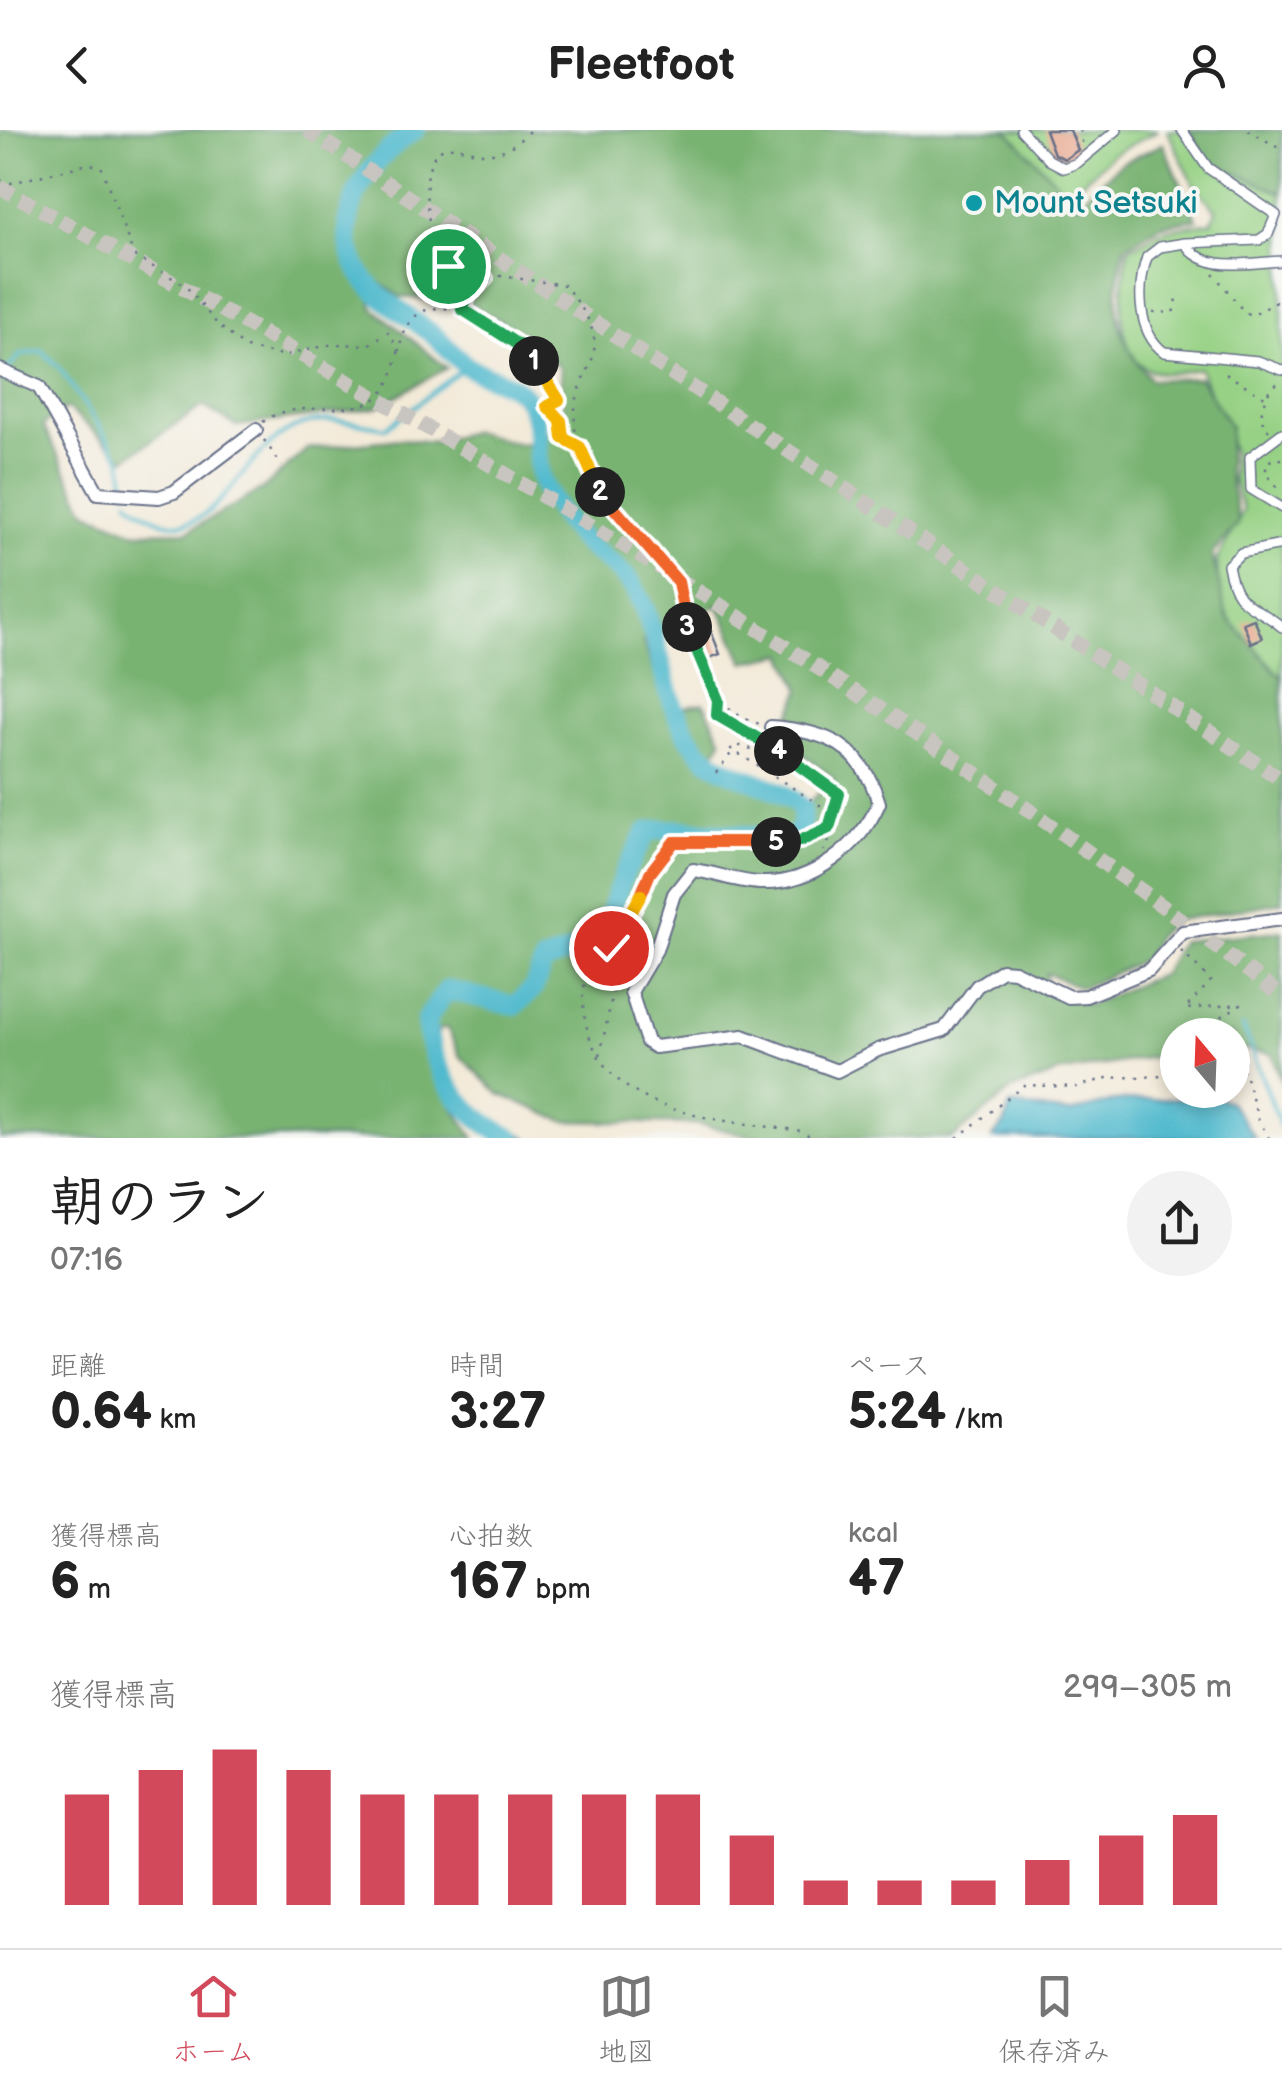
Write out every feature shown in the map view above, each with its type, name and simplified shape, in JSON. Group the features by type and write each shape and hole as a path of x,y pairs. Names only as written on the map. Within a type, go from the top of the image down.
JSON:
{"street":[{"path":"1021,130 1032,135 1049,160 1064,168 1077,164 1085,153 1116,130"},
{"path":"1182,130 1208,168 1276,214 1268,234 1258,240 1185,243 1160,248 1147,257 1141,274 1142,308 1155,345 1164,352 1258,360 1282,370"},
{"path":"1185,243 1194,258 1208,263 1282,261"},
{"path":"6,372 40,387 98,492 144,496 174,492 258,432"},
{"path":"1278,436 1250,457 1249,476 1251,489 1282,508"},
{"path":"1282,545 1241,553 1232,557 1228,565 1232,585 1245,606 1282,626"},
{"path":"771,727 831,737 872,780 879,803 834,860 816,870 766,884 693,870 681,880 656,950 631,992 646,1042 654,1047 743,1036 846,1070 878,1050 944,1030 987,975 1014,970 1069,997 1086,996 1149,970 1171,941 1197,929 1282,918"}],"path":[{"path":"462,309 469,294 485,278 448,266 433,247 426,186 430,163 443,148 454,146 486,156 500,152 530,130"},
{"path":"1080,130 1077,136 1085,153"},
{"path":"1248,130 1282,150"},
{"path":"0,180 11,183 88,164 101,166 134,256 185,285 218,324 252,352 282,356 333,344 368,345 388,332 400,354"},
{"path":"1208,263 1224,293 1245,313 1253,315 1282,299"},
{"path":"458,270 564,285 588,316 597,337 593,366 578,390 574,415 590,478 678,582 684,620 718,700 717,715 839,794"},
{"path":"1142,308 1166,316 1176,309 1178,296"},
{"path":"1272,302 1282,308"},
{"path":"282,466 258,432 267,418 372,402 385,390 410,322 422,312 462,309 523,348 543,371 559,400 547,406 561,421 563,438 580,447"},
{"path":"1226,374 1267,398"},
{"path":"1278,436 1260,417 1267,398 1282,378"},
{"path":"1282,460 1268,461 1264,473 1282,492"},
{"path":"718,700 740,718 771,727"},
{"path":"718,773 737,745 792,760"},
{"path":"734,750 831,812"},
{"path":"816,870 840,820 839,794"},
{"path":"812,1138 802,1131 693,1118 623,1086 599,1056 585,1015 583,988 636,906 666,848 684,840 800,841 829,828 839,794"},
{"path":"1171,941 1211,981 1185,1008 1241,1004 1220,1018"},
{"path":"599,1056 613,991 620,990 625,1004"},
{"path":"957,1138 1024,1085 1077,1087 1107,1078 1160,1074"},
{"path":"1250,1088 1269,1138"}],"green space":[{"path":"0,130 1007,130 1077,204 1120,164 1163,144 1197,219 1162,225 1125,247 1118,285 1118,318 1129,348 1151,380 1200,378 1230,426 1228,472 1239,523 1212,554 1227,617 1282,678 1282,902 1172,921 1157,936 1145,959 1082,988 1046,973 1046,991 1088,1005 1162,974 1181,941 1282,931 1282,1083 1272,1054 1250,1051 1250,1018 1160,1018 1160,1056 1058,1073 1012,1090 953,1138 760,1138 697,1124 564,1121 499,1094 460,1056 447,1028 438,1030 438,1061 444,1088 475,1138 0,1138","holes":["366,273 400,297 467,302 529,337 560,368 563,408 544,442 519,444 473,431 433,442 400,439 307,449 263,489 188,531 134,532 86,511 43,425 67,408 125,459 203,406 236,426 375,408 447,368 373,308","718,605 744,662 784,654 801,690 781,737 834,779 803,808 710,760 722,740 704,703 668,710 643,641"]},
{"path":"996,130 1159,130 1113,154 1064,198"},
{"path":"1167,130 1265,130 1282,138 1282,687 1251,663 1218,596 1217,559 1243,511 1232,478 1233,452 1200,369 1161,373 1144,368 1126,341 1122,302 1128,249 1164,230 1212,222 1216,210 1194,185"},
{"path":"1190,130 1282,130 1282,193 1207,161"}],"water":[{"path":"1160,1099 1160,1108 1234,1108 1255,1138 992,1138 1005,1123 1010,1105 1070,1113 1115,1101"},
{"path":"470,1115 486,1116 529,1138 487,1132"}],"building":[{"path":"1045,130 1070,130 1078,150 1065,159 1054,154"},
{"path":"1254,619 1262,638 1251,643 1243,623"},
{"path":"709,626 720,654 707,659 696,632"}],"waterway":[{"path":"415,130 380,159 356,196 348,238 354,260 373,289 436,337 465,365 523,394 536,421 538,466 545,488 574,532 634,588 686,732 698,749 721,767 778,791 802,808 801,827 791,839 676,829 647,832 624,874 599,941 544,962 533,989 515,1006 447,990 426,1020 435,1058 465,1105 512,1138"},
{"path":"0,378 20,355 42,351 59,367 121,459 127,491"},
{"path":"128,500 156,519 180,524 200,517 272,442 294,428 329,421 386,428 467,366"},
{"path":"1250,1045 1282,1130"}],"tunnel":[{"path":"307,130 1282,780"},
{"path":"0,187 331,372 658,566 975,773 1282,997"}],"place":[{"name":"Mount Setsuki","path":"974,203"}],"route":[{"path":"448,266 485,278 469,294 462,309 523,348 543,371 559,400 547,406 561,421 563,438 580,447 590,478 678,582 684,599 684,620 718,700 717,715 782,752 839,794 829,828 800,841 674,842 650,873 611,948"}]}
